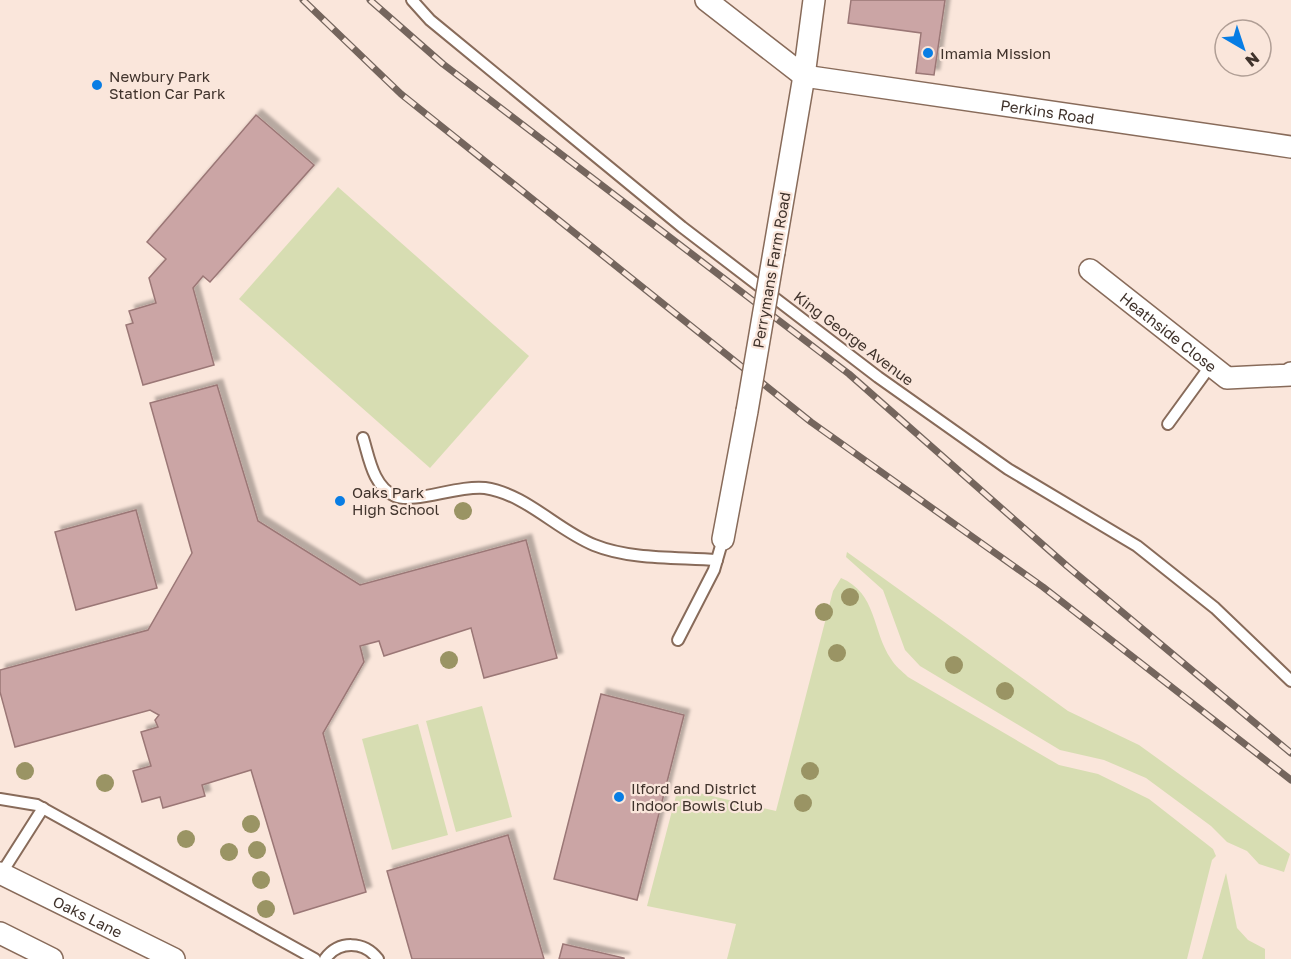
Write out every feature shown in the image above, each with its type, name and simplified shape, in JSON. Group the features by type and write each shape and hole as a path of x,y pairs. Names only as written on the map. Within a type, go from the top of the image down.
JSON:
{"street":[{"path":"706,0 804,76"},
{"name":"Perrymans Farm Road","path":"723,539 804,76 814,0"},
{"name":"Perkins Road","path":"804,76 1291,147"},
{"name":"Heathside Close","path":"1090,270 1227,378 1291,375"},
{"name":"Oaks Lane","path":"1,873 174,959"},
{"path":"0,933 52,959"}],"lane":[{"name":"King George Avenue","path":"412,0 430,20 682,226 878,377 1008,469 1137,546 1215,608 1291,681"},
{"path":"1168,424 1211,365"},
{"path":"363,438 375,474 381,484 395,496 414,497 459,488 489,489 518,501 595,545 645,554 717,560"},
{"path":"678,640 717,560 723,539"},
{"path":"0,799 43,808 315,959"},
{"path":"1,873 43,808"},
{"path":"325,959 337,948 348,945 368,949 378,959"}],"green space":[{"path":"338,187 529,356 430,468 239,299"},
{"path":"847,552 1068,711 1139,745 1290,854 1284,872 1259,864 1247,851 1227,842 1211,826 1146,778 1104,760 1060,750 920,666 905,650 883,590 846,557"},
{"path":"841,578 853,585 868,603 885,648 894,664 908,677 1059,765 1098,774 1149,799 1213,849 1216,856 1212,860 1187,959 727,959 736,924 647,906 678,788 776,811 833,591"},
{"path":"482,706 512,817 456,832 426,721"},
{"path":"418,724 448,835 392,850 362,739"},
{"path":"1226,873 1237,928 1248,940 1265,949 1265,959 1202,959"}],"building":[{"name":"Imamia Mission","path":"851,0 945,0 934,75 916,73 921,33 848,23"},
{"path":"256,115 314,165 210,282 203,276 193,288 214,365 143,385 126,325 133,323 129,311 156,303 149,278 166,259 147,242"},
{"name":"Oaks Park High School","path":"217,385 258,521 360,585 526,540 557,658 484,678 471,628 384,656 379,641 360,646 364,662 323,733 366,892 294,914 251,770 202,785 205,796 163,808 160,797 142,802 133,771 151,766 141,732 158,727 155,720 159,715 150,710 15,747 0,692 0,670 148,630 192,553 150,403"},
{"path":"136,510 157,588 76,610 55,532"},
{"name":"Ilford and District Indoor Bowls Club","path":"601,694 684,715 637,900 554,879"},
{"path":"508,835 544,959 412,959 387,871"},
{"path":"563,944 624,958 624,959 559,959"}],"railway":[{"path":"303,0 401,94 811,422 1043,587 1291,780"},
{"path":"370,0 443,64 849,374 1067,566 1291,753"}],"place":[{"name":"Imamia Mission","path":"928,53"},
{"name":"Newbury Park Station Car Park","path":"97,85"},
{"name":"Oaks Park High School","path":"340,501"},
{"name":"Ilford and District Indoor Bowls Club","path":"619,797"}]}
